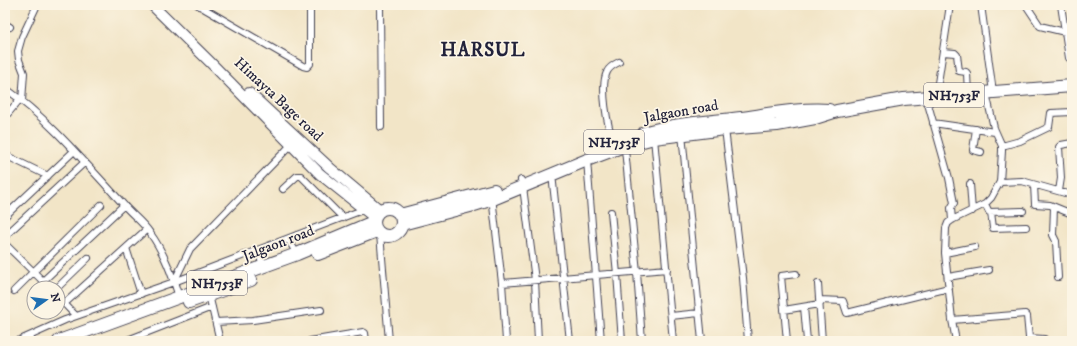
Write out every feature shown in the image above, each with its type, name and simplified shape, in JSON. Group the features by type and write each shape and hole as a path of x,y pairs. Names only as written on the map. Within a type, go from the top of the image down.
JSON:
{"highway":[{"name":"Jalgaon road","path":"401,220 492,195 552,174 587,160 621,142 725,129 777,125 815,118 837,111 904,99 1072,86"},
{"name":"Jalgaon road","path":"522,184 653,130 681,125 812,109 837,111"},
{"path":"389,207 398,211 401,220 398,232 394,235 385,236 375,221 389,207"},
{"name":"Jalgaon road","path":"59,341 296,254 375,221"},
{"name":"Jalgaon road","path":"81,341 210,301 375,221"}],"main road":[{"path":"152,5 320,174 375,221"},
{"name":"Himayta Bage road","path":"161,5 251,95 330,168 375,221"}],"street":[{"path":"5,117 21,100 24,73 18,51 22,37 38,5"},
{"path":"198,5 307,67 310,64 310,5"},
{"path":"380,5 381,127"},
{"path":"950,5 943,52 931,97 933,123 950,181 954,203 951,208 952,220"},
{"path":"956,341 952,320 945,253 946,228 948,223 952,220 985,204 991,198 1000,182 1002,146 995,132 989,92 982,5"},
{"path":"1026,5 1040,26 1065,32"},
{"path":"1061,5 1069,58 1072,60"},
{"path":"943,52 955,53 957,55 959,71 967,73 968,94"},
{"path":"619,62 608,70 604,81 610,132 621,142 637,272 642,341"},
{"path":"5,88 21,100 74,151 147,229 162,253 179,297"},
{"path":"1002,146 1018,142 1049,127 1051,113 1072,112"},
{"path":"933,123 995,132"},
{"path":"725,129 743,278 748,341"},
{"path":"976,129 973,150 981,152"},
{"path":"682,134 702,341"},
{"path":"654,138 673,341"},
{"path":"1059,191 1061,178 1059,147 1061,145 1072,144"},
{"path":"174,282 190,249 291,145"},
{"path":"5,216 74,151"},
{"path":"5,155 48,176"},
{"path":"587,160 601,341"},
{"path":"5,236 85,162"},
{"path":"552,174 570,341"},
{"path":"283,189 297,176 301,176 344,218"},
{"path":"1000,182 1022,182 1072,195"},
{"path":"522,184 535,280 538,341"},
{"path":"970,184 972,210"},
{"path":"1034,185 1035,204 1050,205 1072,214"},
{"path":"492,195 502,283 506,341"},
{"path":"985,204 988,211 992,212 1023,212"},
{"path":"14,291 101,205"},
{"path":"45,280 124,205"},
{"path":"1054,207 1053,235 1056,241 1058,277"},
{"path":"611,212 622,341"},
{"path":"992,212 993,228 1026,227"},
{"path":"18,341 76,316 174,282 344,218 375,221 388,341"},
{"path":"66,302 147,229"},
{"path":"288,239 296,254"},
{"path":"5,244 43,280"},
{"path":"945,253 975,247"},
{"path":"126,248 141,294"},
{"path":"258,251 263,266"},
{"path":"66,280 88,258"},
{"path":"502,283 667,269"},
{"path":"948,277 989,270"},
{"path":"786,341 781,276 796,274"},
{"path":"818,284 822,341"},
{"path":"784,310 804,307 819,302 843,301 847,312 949,288"},
{"path":"129,340 210,301 220,341"},
{"path":"66,306 76,316"},
{"path":"804,307 807,341"},
{"path":"216,322 253,320 321,310"},
{"path":"671,316 699,313"},
{"path":"952,320 1025,314 1027,316 1029,338 1044,339"},
{"path":"310,341 363,332 365,334 366,341"}],"district":[{"name":"HARSUL","path":"483,49"}]}
